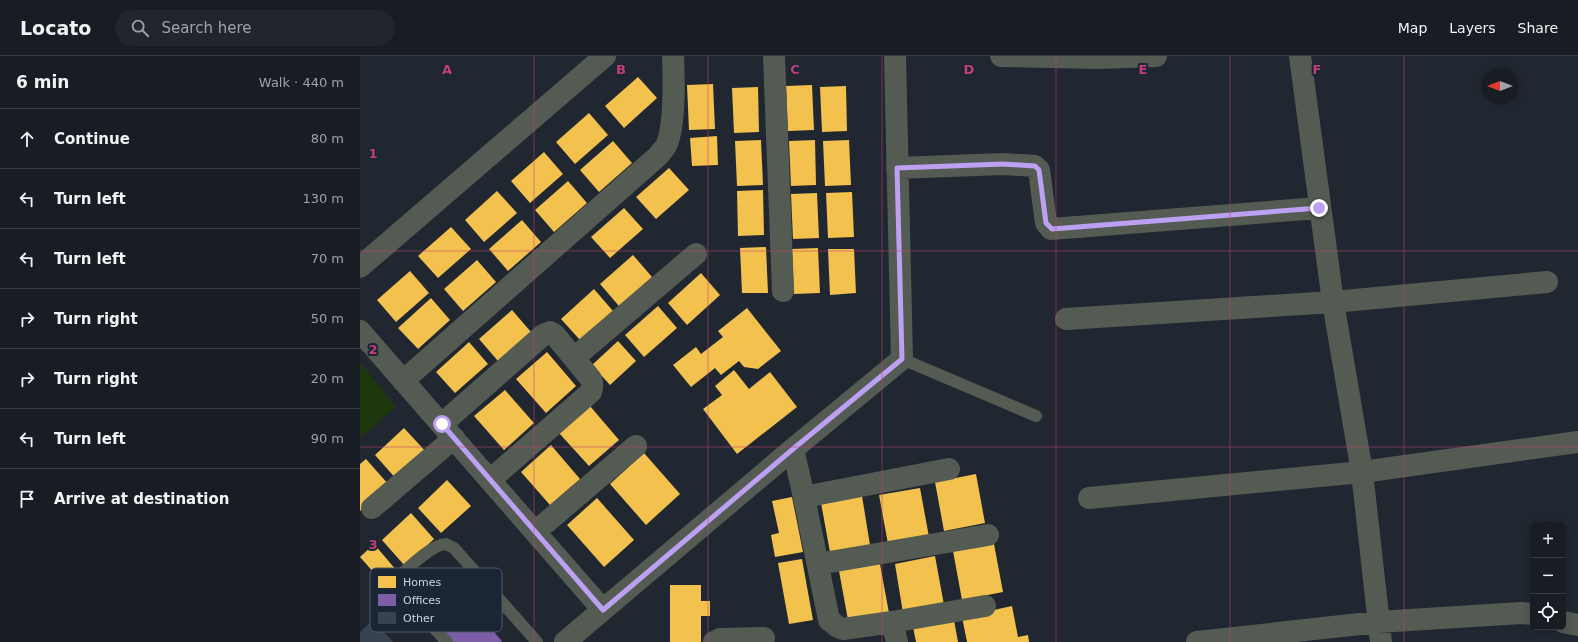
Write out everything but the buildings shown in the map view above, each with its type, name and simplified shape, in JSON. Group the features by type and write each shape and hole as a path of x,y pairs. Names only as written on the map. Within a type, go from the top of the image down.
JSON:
{"street":[{"path":"360,267 605,56"},
{"path":"403,381 658,156 666,146 670,128 674,84 673,56"},
{"path":"774,56 783,291"},
{"path":"565,642 902,359 895,56"},
{"path":"1001,56 1098,58 1156,56"},
{"path":"1300,56 1319,208 1333,302 1362,472 1380,632"},
{"path":"897,168 1003,164 1035,166 1039,170 1046,223 1052,229 1319,208"},
{"path":"574,358 696,254"},
{"path":"1066,319 1333,302 1547,282"},
{"path":"360,331 603,610"},
{"path":"372,508 546,333 550,332 554,334 591,379 593,384 590,392 490,480"},
{"path":"1089,498 1362,472 1578,442"},
{"path":"535,532 636,446"},
{"path":"793,449 829,620 833,624 843,629 895,632 985,606"},
{"path":"804,497 949,469"},
{"path":"818,564 988,535"},
{"path":"1197,642 1380,632 1521,613 1530,614"},
{"path":"1566,623 1578,625"},
{"path":"714,642 720,639 764,638"}],"lane":[{"path":"902,359 1036,416"},
{"path":"408,568 439,545 447,544 454,548 472,568"},
{"path":"502,602 537,642"},
{"path":"438,632 447,642"}],"green space":[{"path":"360,362 396,407 360,438"}],"route":[{"path":"442,424 603,610 902,359 897,168 1003,164 1032,165 1038,167 1046,223 1047,226 1052,229 1319,208"}]}
